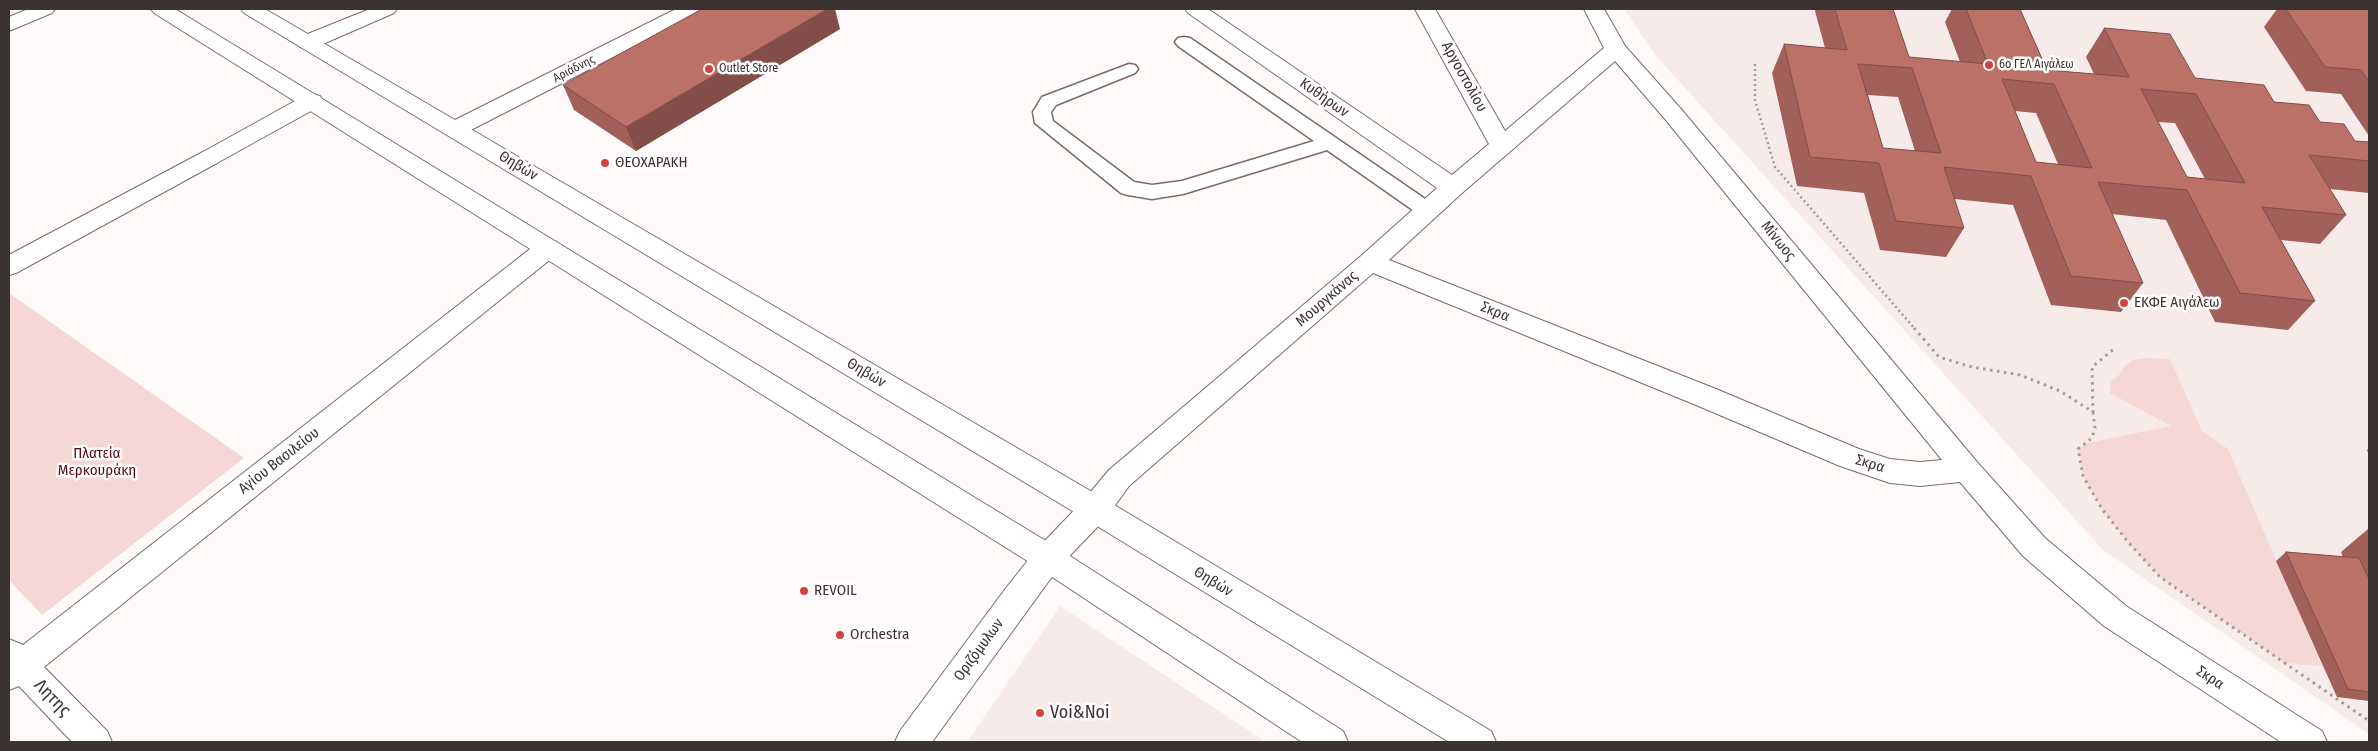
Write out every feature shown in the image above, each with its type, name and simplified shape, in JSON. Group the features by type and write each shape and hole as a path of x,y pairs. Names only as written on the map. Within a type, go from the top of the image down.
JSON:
{"street":[{"path":"9,25 45,9"},
{"path":"161,9 312,100 1048,558 1331,742"},
{"name":"Θηβών","path":"251,9 1095,508 1479,742"},
{"path":"308,42 387,9"},
{"name":"Αριάδνης","path":"456,129 692,9"},
{"name":"Κυθήρων","path":"1195,9 1453,187"},
{"name":"Αργοστολίου","path":"1426,9 1502,146"},
{"name":"Μίνωος","path":"1594,9 1616,48 1673,114 1967,470"},
{"name":"Μουργκάνας","path":"1048,558 1095,508 1119,478 1370,262 1453,187 1616,48"},
{"path":"9,265 209,158 312,100"},
{"name":"Αγίου Βασιλείου","path":"13,664 548,248"},
{"name":"Σκρα","path":"1370,262 1706,396 1850,458 1890,471 1920,474 1967,470 2034,546 2115,616 2310,742"},
{"name":"Οριζόμυλων","path":"912,742 1048,558"},
{"name":"Λητης","path":"13,664 95,742"}],"lane":[{"path":"1184,42 1427,210"},
{"path":"1129,69 1049,101 1042,112 1044,123 1128,188 1152,192 1183,188 1330,142"}],"path":[{"path":"1755,64 1755,100 1775,167 1939,357 1972,367 2020,375 2060,391 2093,412"},
{"path":"2115,348 2092,367 2095,428 2092,438 2078,449 2084,476 2102,509 2128,542 2160,577 2369,721"}],"shaded area":[{"name":"ΕΚΦΕ Αιγάλεω","path":"1624,9 2369,9 2369,734 2103,550 1656,56"},
{"path":"1060,606 1266,742 967,742"}],"green space":[{"name":"Πλατεία Μερκουράκη","path":"9,293 244,458 42,615 9,580"},
{"path":"2145,358 2170,359 2202,431 2228,449 2322,666 2285,663 2160,577 2128,542 2102,509 2083,476 2078,449 2087,443 2171,426 2110,393 2111,381 2119,375 2125,366 2133,360"}],"building":[{"path":"702,9 827,9 626,127 563,85"},
{"path":"1835,9 1893,9 1909,57 1988,64 1966,9 2020,9 2047,70 2129,77 2104,28 2170,34 2195,78 2264,85 2274,102 2309,105 2320,122 2344,124 2355,141 2369,142 2369,161 2309,155 2346,215 2262,207 2315,301 2240,293 2187,190 2098,182 2143,283 2071,276 2031,176 1944,167 1964,228 1896,221 1879,163 1810,157 1784,44 1847,50","holes":["1858,64 1912,68 1941,153 1883,148","2002,79 2054,84 2092,168 2036,162","2141,89 2196,94 2245,183 2187,177"]},
{"path":"2286,9 2369,9 2369,82 2361,70 2325,67"},
{"path":"2286,552 2359,558 2369,579 2369,692 2348,689"}],"place":[{"name":"6ο ΓΕΛ Αιγάλεω","path":"1989,65"},
{"name":"Outlet Store","path":"709,69"},
{"name":"ΘΕΟΧΑΡΑΚΗ","path":"605,163"},
{"name":"ΕΚΦΕ Αιγάλεω","path":"2124,303"},
{"name":"REVOIL","path":"804,591"},
{"name":"Orchestra","path":"840,635"},
{"name":"Voi&Noi","path":"1040,713"}]}
